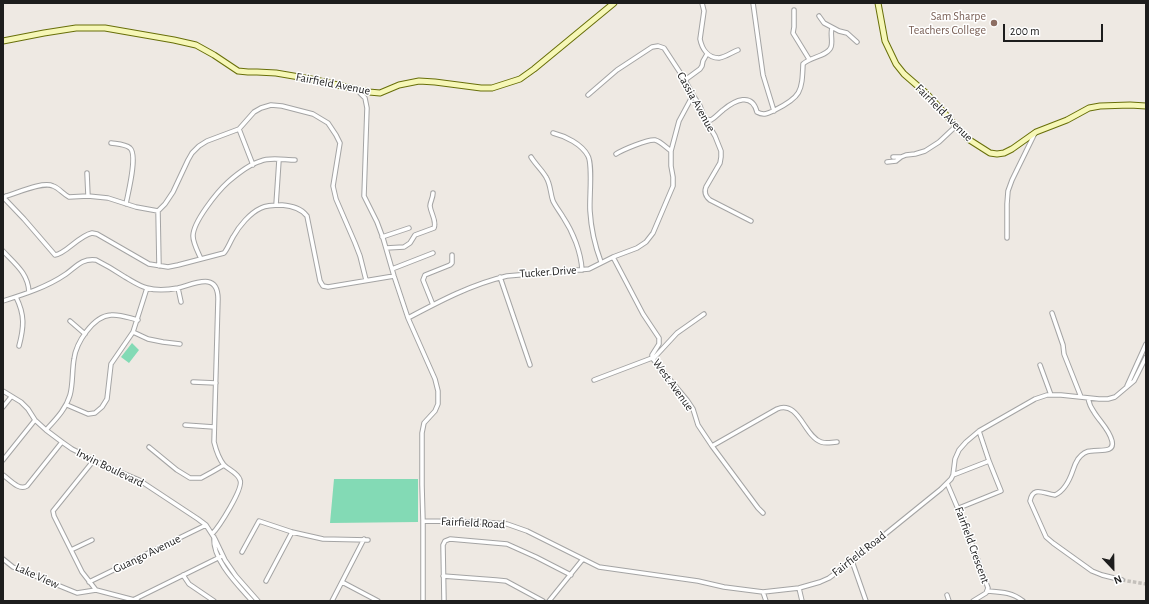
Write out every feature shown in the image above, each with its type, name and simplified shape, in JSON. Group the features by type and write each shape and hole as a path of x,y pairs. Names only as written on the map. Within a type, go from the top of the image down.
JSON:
{"street":[{"name":"Fairfield Avenue","path":"3,42 76,28 104,28 196,45 238,71 276,73 310,79 360,91 380,93 399,85 419,81 492,88 520,78 534,69 614,3"},
{"path":"702,3 704,11 700,39 702,48 714,57 721,57 738,50"},
{"path":"754,3 764,75 774,111"},
{"name":"Fairfield Avenue","path":"878,3 885,41 896,64 968,139 990,153 1004,153 1036,132 1067,120 1089,108 1100,106 1146,106"},
{"path":"794,10 793,33 809,59"},
{"path":"818,16 824,23 832,28 847,33 857,42"},
{"path":"705,118 711,120 727,106 743,100 752,101 758,112 768,114 795,99 802,81 802,64 809,59 830,50 832,28"},
{"name":"Cassia Avenue","path":"588,95 617,70 655,46 661,46 664,48 700,106 721,151 720,163 706,187 706,196 710,200 751,221"},
{"path":"685,80 700,69 708,54"},
{"path":"360,91 365,98 367,108 364,196 377,222 408,318 435,380 438,391 438,404 435,411 424,423 422,433 423,601"},
{"name":"Tucker Drive","path":"408,318 480,284 500,277 589,269 601,262 637,248 646,242 652,233 673,186 674,177 671,166 671,151 679,121 693,95"},
{"path":"159,266 158,211 173,192 192,153 207,141 239,130 254,112 271,105 282,106 313,114 328,123 336,134 340,143 333,186 334,193 360,256 366,280"},
{"path":"887,162 896,161 906,155 926,151 934,147 956,126"},
{"path":"239,130 252,165"},
{"path":"1007,238 1008,191 1036,132"},
{"path":"553,133 560,135 576,144 589,156 590,212 596,246 601,262"},
{"path":"616,154 628,148 653,140 671,151"},
{"path":"111,143 123,144 129,147 134,155 126,204"},
{"path":"532,157 549,183 553,200 572,233 580,257 582,270"},
{"path":"893,157 901,157"},
{"path":"201,259 193,235 198,219 216,194 252,165 262,160 295,160"},
{"path":"276,205 279,160"},
{"path":"87,174 88,196"},
{"path":"158,211 136,207 108,198 88,196 72,198 55,186 50,185 38,186 3,198 24,219 55,255 61,253 79,239 92,233 97,234 149,264 168,267 224,253 227,250 233,236 243,223 262,208 276,205 293,207 304,212 307,216 320,281 323,286 328,287 394,276"},
{"path":"386,248 404,247 410,243 415,235 434,228 435,225 430,206 433,193"},
{"path":"382,237 409,228"},
{"path":"3,251 5,256 24,273 29,285 29,292"},
{"path":"392,269 433,253"},
{"path":"433,305 423,280 423,276 450,265 452,262 452,255"},
{"name":"West Avenue","path":"613,257 640,308 659,338 659,344 652,355 653,358 687,400 693,409 697,423 712,446 763,513"},
{"path":"3,301 44,286 66,274 84,260 90,259 96,260 147,288 163,290 178,288 201,281 212,284 216,287 218,299 214,442 220,459 239,477 241,484 213,535"},
{"path":"500,277 530,365"},
{"path":"67,404 88,414 95,413 102,407 107,399 111,364 133,332 147,288"},
{"path":"178,288 181,302"},
{"path":"16,297 20,304 23,316 19,346"},
{"path":"1052,313 1063,345 1064,354 1081,397"},
{"path":"594,380 653,358 677,333 704,314"},
{"path":"46,430 67,404 71,394 75,351 85,334 100,318 110,315 120,315 138,320"},
{"path":"70,321 85,334"},
{"path":"133,332 148,339 180,344"},
{"name":"Fairfield Road","path":"1126,387 1146,344"},
{"name":"Fairfield Road","path":"423,521 507,524 527,531 599,567 762,592 799,588 829,578 948,483 953,475 955,459 959,450 979,431 1035,399 1047,395 1108,399 1115,397 1134,381 1146,357"},
{"path":"1040,365 1051,395"},
{"path":"193,382 216,383"},
{"name":"Irwin Boulevard","path":"3,391 21,402 46,430 62,442 94,460 139,480 206,525 217,541 226,570 252,601"},
{"path":"3,406 11,397"},
{"path":"1088,398 1094,412 1110,436 1113,444 1112,447 1106,450 1085,452 1077,459 1072,473 1060,493 1055,495 1039,491 1035,492 1031,495 1030,501 1046,537 1092,571 1122,580"},
{"path":"712,446 782,407 793,410 813,436 819,441 828,443 837,442"},
{"path":"3,460 36,420"},
{"path":"185,425 214,427"},
{"path":"958,508 1001,491 979,431"},
{"path":"3,475 20,487 24,488 31,483 62,442"},
{"path":"149,446 190,478 201,478 224,464"},
{"path":"94,460 53,511 54,516 82,572 96,590 135,600 221,557"},
{"path":"953,475 989,461"},
{"name":"Fairfield Crescent","path":"948,483 988,588 986,593 973,601"},
{"path":"242,552 259,521 292,532 323,539 366,540 332,601"},
{"name":"Guango Avenue","path":"89,582 206,525"},
{"path":"266,582 292,532"},
{"path":"444,601 443,545 445,541 450,539 506,544 571,574"},
{"path":"72,550 92,540"},
{"name":"Irwin Boulevard","path":"221,557 258,601"},
{"name":"Lake View","path":"3,559 13,567 77,593 96,590"},
{"path":"549,601 583,559"},
{"path":"852,561 866,601"},
{"path":"183,575 190,584 214,601"},
{"path":"444,576 506,582 543,601"},
{"path":"342,582 376,600"},
{"path":"799,588 802,601"},
{"path":"987,591 1006,592 1015,595 1023,601"},
{"path":"762,592 766,601"},
{"path":"947,594 950,601"}],"green space":[{"path":"132,343 139,350 129,363 121,357"},
{"path":"334,479 418,479 418,522 330,523"}],"tunnel":[{"path":"1122,580 1146,584"}],"place":[{"name":"Sam Sharpe Teachers College","path":"994,23"}]}
